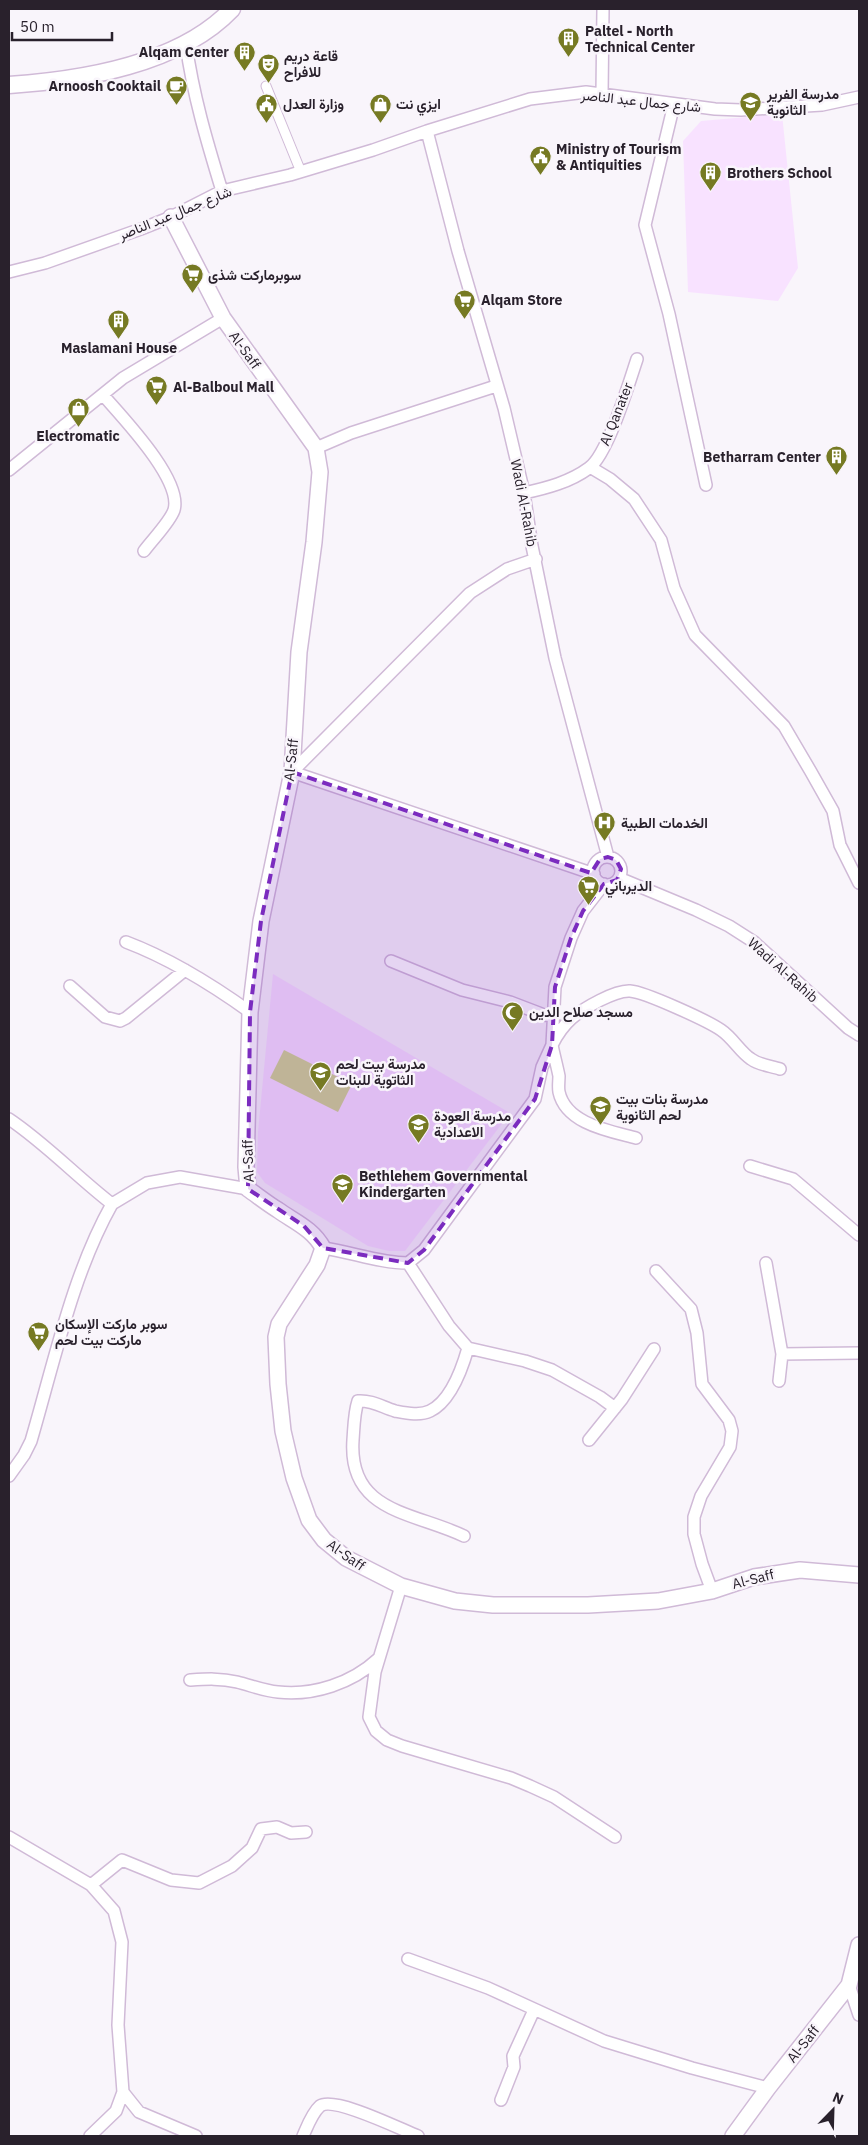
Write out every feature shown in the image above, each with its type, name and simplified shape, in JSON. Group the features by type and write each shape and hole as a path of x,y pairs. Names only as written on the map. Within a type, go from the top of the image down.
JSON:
{"main road":[{"path":"9,85 53,82 113,72 186,44 232,9"}],"street":[{"path":"602,94 603,9"},
{"path":"186,44 202,128 222,191"},
{"path":"266,86 301,172"},
{"name":"شارع جمال عبد الناصر","path":"9,272 45,263 141,229 172,217 222,191 301,172 530,99 586,92 674,104 741,110 822,105 859,97"},
{"path":"674,104 645,225 669,314 706,485"},
{"name":"Wadi Al-Rahib","path":"428,131 496,386 504,408 524,493 555,658 608,857 620,864 621,874 619,878 696,910 729,926 754,942 848,1028 859,1035"},
{"name":"Al-Saff","path":"172,217 223,318 316,448 320,472 314,542 299,652 292,772 261,921 250,1012 246,1167 248,1189 304,1226 319,1240 323,1248 317,1264 279,1324 276,1337 283,1431 294,1478 309,1520 324,1540 346,1558 401,1586 455,1602 511,1606 588,1606 658,1601 712,1591 754,1577 800,1570 859,1575"},
{"path":"9,470 123,378 223,318"},
{"name":"Al Qanater","path":"590,467 610,433 637,359"},
{"path":"316,448 351,433 496,386"},
{"path":"103,395 162,467 176,498 174,512 144,551"},
{"path":"524,493 561,484 590,467 610,479 634,499 661,540 674,588 695,635 784,726 812,772 832,811 840,845 859,883"},
{"path":"536,559 515,565 470,593 292,772 594,874 599,882 604,884 613,883 619,878"},
{"path":"594,874 596,862 608,857"},
{"path":"604,884 583,911 571,938 555,987 552,1045 560,1093 567,1108 578,1118 600,1128 636,1138"},
{"path":"126,942 149,951 185,970 250,1012"},
{"path":"391,961 462,990 510,1002 544,1016 553,1016"},
{"path":"70,986 105,1017 120,1021 185,970"},
{"path":"323,1248 390,1263 408,1263 424,1250 534,1099 542,1067 558,1033 573,1018 615,993 630,991 642,994 720,1029 751,1060 780,1069"},
{"path":"9,1119 25,1130 77,1177 112,1204"},
{"path":"750,1166 793,1179 859,1235"},
{"path":"9,1476 24,1456 31,1440 74,1296 101,1223 112,1204 147,1183 180,1177 206,1180 248,1189"},
{"path":"408,1263 450,1326 468,1348 525,1361 552,1370 600,1396 615,1408"},
{"path":"766,1263 782,1354 780,1381"},
{"path":"656,1271 691,1309 697,1333 702,1384 729,1420 732,1431 730,1447 701,1496 694,1518 694,1534 712,1591"},
{"path":"464,1536 441,1525 392,1509 374,1498 362,1485 353,1466 353,1449 358,1401 368,1401 402,1412 417,1414 430,1411 441,1402 454,1385 461,1371 468,1348"},
{"path":"589,1440 634,1382 654,1349"},
{"path":"782,1354 859,1353"},
{"path":"401,1586 379,1658 369,1717 376,1731 387,1740 402,1746 511,1778 530,1786 554,1797 615,1837"},
{"path":"190,1680 216,1679 277,1692 315,1690 346,1681 369,1667 379,1658"},
{"path":"91,1885 122,1860 171,1880 199,1883 232,1866 252,1848 260,1830 277,1828 291,1833 306,1832"},
{"path":"9,1837 91,1885 114,1911 122,1942 118,2025 123,2092 116,2111 90,2136"},
{"name":"Al-Saff","path":"733,2136 849,1985 859,1945"},
{"path":"408,1959 488,1988 604,2041 692,2068 768,2088"},
{"path":"849,1985 859,2014"},
{"path":"501,2100 514,2067 513,2056 534,2010"},
{"path":"123,2092 139,2112"},
{"path":"303,2136 314,2114 321,2105 334,2103 418,2136"},
{"path":"116,2111 139,2112 196,2136"}],"highlighted area":[{"path":"292,772 591,873 600,859 608,857 616,860 621,869 617,880 604,884 583,911 571,938 555,987 552,1045 535,1099 424,1250 408,1263 323,1248 304,1226 248,1189 250,1012 261,921"}],"shaded area":[{"path":"782,114 798,268 778,301 688,292 683,141 701,121"},
{"path":"273,974 510,1113 405,1251 389,1251 368,1246 265,1183 257,1172 258,1132"}],"green space":[{"path":"284,1050 352,1084 338,1112 270,1078"}],"place":[{"name":"Paltel - North Technical Center","path":"569,58"},
{"name":"Alqam Center","path":"245,71"},
{"name":"قاعة دريم للافراح","path":"268,83"},
{"name":"Arnoosh Cooktail","path":"177,105"},
{"name":"مدرسة الفرير الثانوية","path":"751,121"},
{"name":"وزارة العدل","path":"267,123"},
{"name":"ايزي نت","path":"380,123"},
{"name":"Ministry of Tourism & Antiquities","path":"540,176"},
{"name":"Brothers School","path":"711,192"},
{"name":"سوبرماركت شذى","path":"192,294"},
{"name":"Alqam Store","path":"465,319"},
{"name":"Maslamani House","path":"119,339"},
{"name":"Al-Balboul Mall","path":"157,406"},
{"name":"Electromatic","path":"78,427"},
{"name":"Betharram Center","path":"837,476"},
{"name":"الخدمات الطبية","path":"605,842"},
{"name":"الديرباني","path":"589,905"},
{"name":"مسجد صلاح الدين","path":"513,1031"},
{"name":"مدرسة بيت لحم الثاتوية للبنات","path":"320,1091"},
{"name":"مدرسة بنات بيت لحم الثانوية","path":"600,1126"},
{"name":"مدرسة العودة الاعدادية","path":"418,1143"},
{"name":"Bethlehem Governmental Kindergarten","path":"343,1203"},
{"name":"سوبر ماركت الإسكان ماركت بيت لحم","path":"39,1351"}]}
